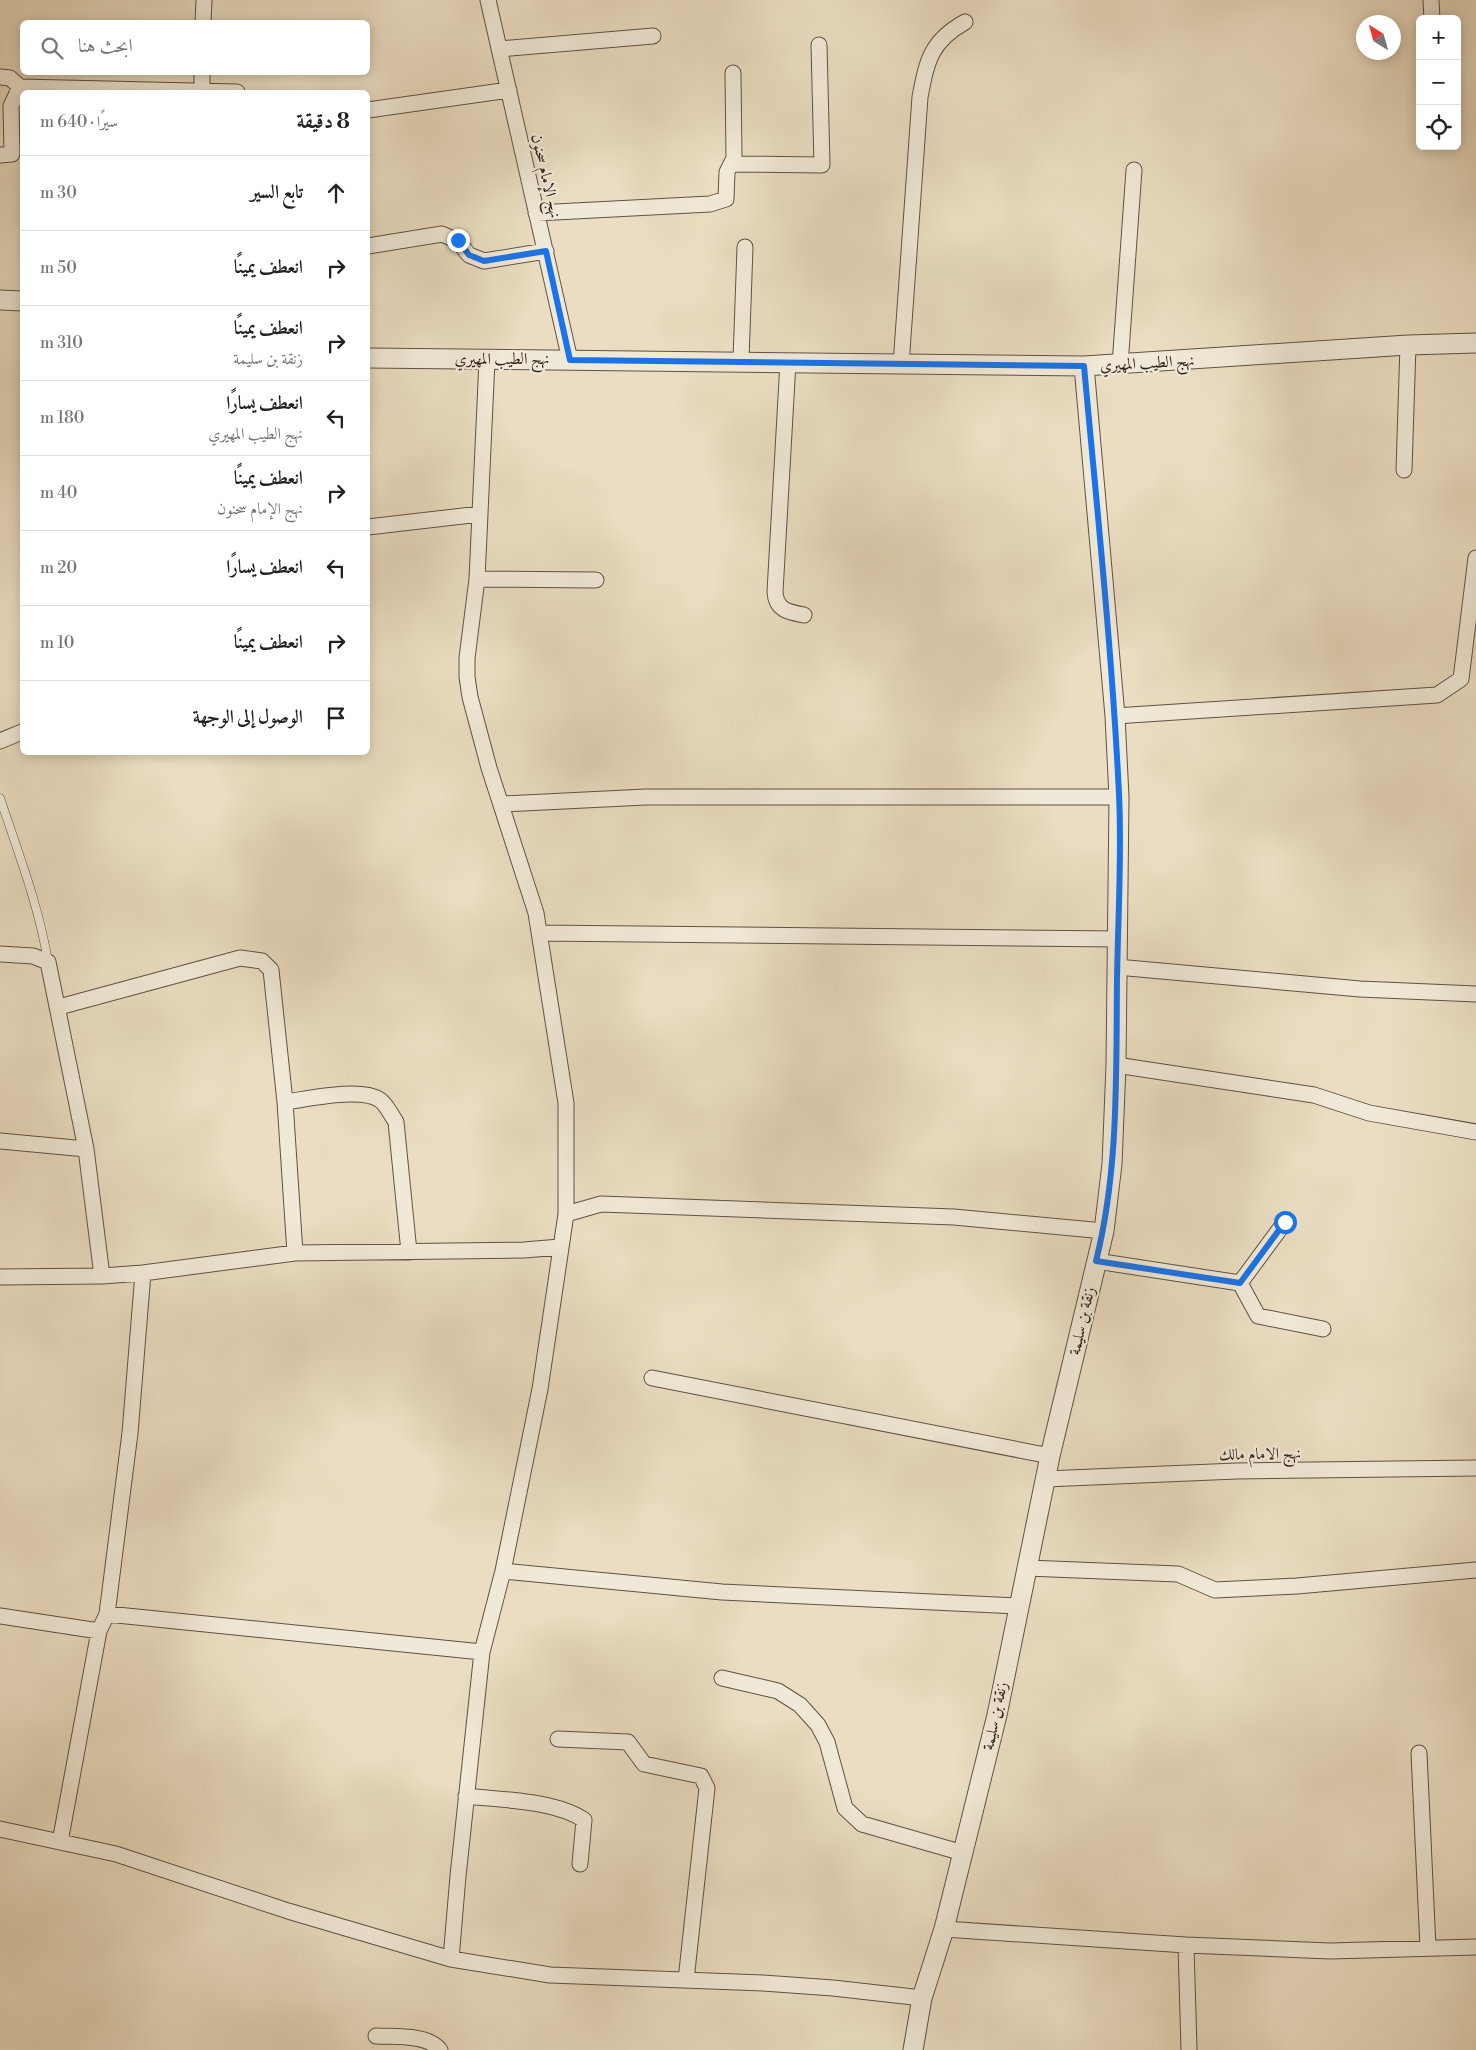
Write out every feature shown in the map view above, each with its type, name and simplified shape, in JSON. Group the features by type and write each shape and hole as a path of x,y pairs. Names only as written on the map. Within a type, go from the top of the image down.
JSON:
{"street":[{"path":"203,20 204,0"},
{"name":"نهج الإمام سحنون","path":"488,0 570,360"},
{"path":"1431,0 1432,15"},
{"path":"901,365 920,97 926,63 936,44 952,29 966,22"},
{"path":"500,50 653,36"},
{"path":"731,164 822,165 819,45"},
{"path":"536,213 710,204 726,199 727,172 734,158 733,73"},
{"path":"0,77 10,78 20,87 202,90 202,75"},
{"path":"0,155 12,154 11,106 20,87"},
{"path":"370,110 509,90"},
{"path":"1120,365 1134,170"},
{"path":"370,246 442,234 458,240 469,255 484,261 546,251"},
{"path":"741,360 745,246"},
{"path":"0,300 20,300"},
{"name":"نهج الطيب المهيري","path":"370,358 741,360 901,365 1084,366 1408,345 1476,343"},
{"path":"1404,470 1408,345"},
{"path":"451,1959 482,1652 503,1571 540,1389 566,1214 566,1103 536,913 476,723 468,677 467,658 477,579 486,360"},
{"path":"788,362 775,592 776,602 783,610 804,615"},
{"name":"زنقة بن سليمة","path":"913,2050 922,1998 944,1929 997,1715 1050,1456 1104,1231 1112,1164 1116,1065 1119,797 1115,716 1084,366"},
{"path":"370,527 480,514"},
{"path":"1115,716 1437,695 1461,680 1470,663 1476,558"},
{"path":"477,579 596,580"},
{"path":"0,741 20,733"},
{"path":"501,804 646,797 1119,797"},
{"path":"539,933 1118,939"},
{"path":"0,954 33,956 48,962 59,1007 86,1149 102,1276"},
{"path":"59,1007 240,958 262,961 270,970 285,1102 295,1254"},
{"path":"1117,967 1360,989 1476,994"},
{"path":"1116,1065 1314,1095 1369,1113 1476,1132"},
{"path":"285,1102 365,1093 380,1100 387,1108 396,1122 410,1252"},
{"path":"0,1141 86,1149"},
{"path":"566,1214 601,1204 610,1204 954,1218 1104,1231"},
{"path":"1240,1283 1285,1222"},
{"path":"0,1277 102,1276 143,1273 295,1254 560,1247"},
{"path":"1096,1261 1240,1283"},
{"path":"60,1842 99,1631 107,1614 130,1433 143,1273"},
{"path":"1240,1283 1258,1316 1323,1329"},
{"path":"652,1378 1050,1456"},
{"name":"نهج الامام مالك","path":"1045,1479 1237,1471 1476,1468"},
{"path":"1027,1568 1178,1574 1214,1590 1297,1586 1476,1570"},
{"path":"503,1571 722,1592 1018,1606"},
{"path":"107,1614 482,1652"},
{"path":"0,1616 99,1631"},
{"path":"722,1678 778,1690 800,1705 818,1725 827,1742 845,1808 862,1824 963,1853"},
{"path":"558,1739 628,1742 644,1764 701,1776 707,1788 686,1980"},
{"path":"1419,1753 1428,1948"},
{"path":"466,1796 535,1804 577,1815 584,1820 580,1864"},
{"path":"0,1829 116,1854 288,1911 451,1959 550,1975 833,1988 922,1998"},
{"path":"944,1929 1186,1945 1330,1950 1475,1945"},
{"path":"1186,1945 1189,2050"},
{"path":"376,2036 424,2040 437,2046 440,2050"}],"lane":[{"path":"0,798 30,887 44,938 48,962"}],"route":[{"path":"458,240 469,255 484,261 546,251 570,360 741,360 901,365 1084,366 1115,716 1119,797 1116,1065 1112,1164 1104,1231 1096,1261 1240,1283 1285,1222"}]}
